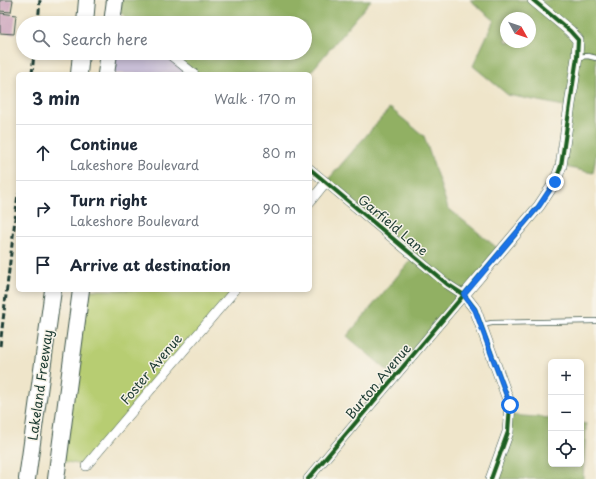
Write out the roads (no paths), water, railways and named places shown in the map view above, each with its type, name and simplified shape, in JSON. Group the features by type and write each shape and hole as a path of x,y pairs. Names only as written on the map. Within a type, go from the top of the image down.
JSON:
{"highway":[{"path":"86,16 87,0"},
{"path":"113,16 115,0"},
{"path":"79,72 80,60"},
{"path":"106,72 108,60"},
{"name":"Lakeland Freeway","path":"27,479 53,292"},
{"path":"56,479 81,292"}],"street":[{"path":"491,479 508,432 510,405 475,310 464,295 539,206 555,182 561,166 577,56 578,40 570,31 533,0"},
{"path":"175,60 188,72"},
{"name":"Garfield Lane","path":"312,171 447,284 464,295"},
{"path":"312,200 326,182"},
{"name":"Foster Avenue","path":"86,466 233,292"},
{"name":"Burton Avenue","path":"308,479 464,295"}],"lane":[{"path":"577,56 596,58"},
{"path":"481,325 492,323 596,321"}],"railway":[{"path":"39,16 40,0"},
{"path":"32,72 33,60"},
{"path":"0,346 16,211"}]}
